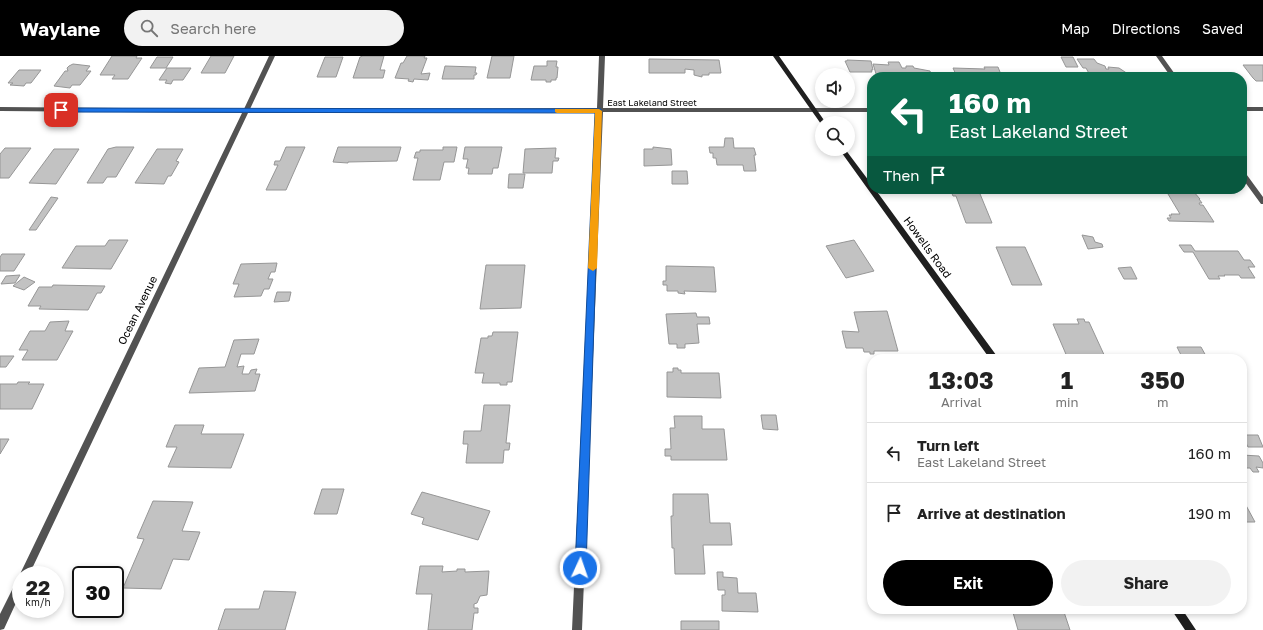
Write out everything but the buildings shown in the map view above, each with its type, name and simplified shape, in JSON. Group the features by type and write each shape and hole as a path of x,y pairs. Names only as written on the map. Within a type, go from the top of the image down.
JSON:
{"street":[{"name":"Ocean Avenue","path":"28,566 272,56"},
{"path":"577,630 602,56"},
{"path":"776,56 818,116"},
{"path":"1159,56 1170,72"},
{"path":"1247,109 1263,109"},
{"name":"East Lakeland Street","path":"0,110 867,110"},
{"name":"Howells Road","path":"847,156 867,183"},
{"path":"1247,180 1263,202"},
{"name":"Howells Road","path":"875,194 991,354"},
{"path":"0,625 12,600"},
{"path":"1180,614 1191,630"}],"slow traffic":[{"path":"557,111 599,111 593,268"}],"route":[{"path":"61,110 599,111 580,568"}]}
